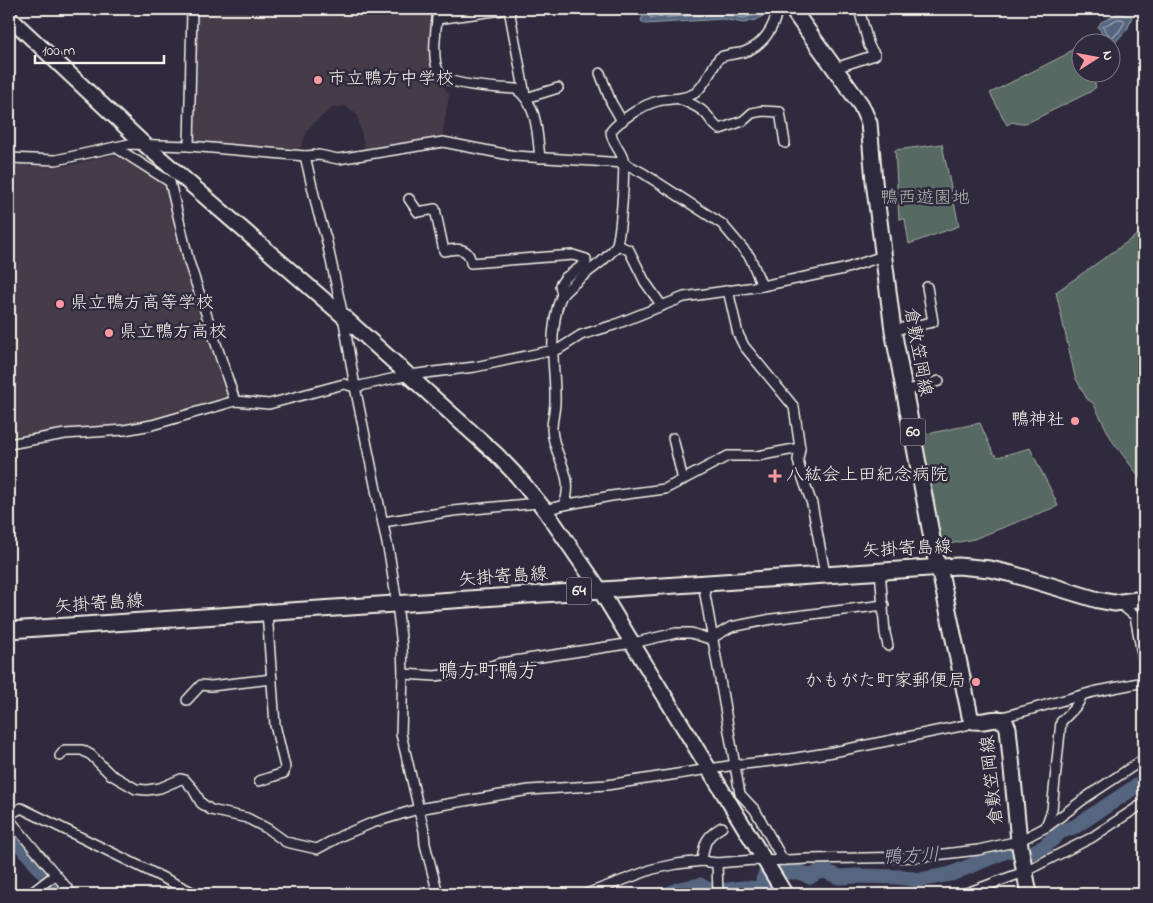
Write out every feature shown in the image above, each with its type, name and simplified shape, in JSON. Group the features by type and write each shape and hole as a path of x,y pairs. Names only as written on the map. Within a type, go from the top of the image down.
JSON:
{"main road":[{"name":"倉敷笠岡線","path":"798,10 861,105 869,123 874,181 893,330 936,560 940,567 970,716 973,722 998,718 1004,720 1008,728 1019,841 1029,894"},
{"name":"矢掛寄島線","path":"9,630 958,566 990,569 1098,600 1119,602 1144,600"}],"street":[{"path":"14,9 9,17 144,144 343,316 497,454 517,476 541,506 600,590 785,894"},
{"path":"189,146 192,9"},
{"path":"438,9 435,46 436,64 440,74 450,81 516,89 525,97 533,111 540,158"},
{"path":"437,19 509,9 525,97"},
{"path":"562,295 609,255 617,245 624,163 622,155 611,137 611,131 622,121 649,104 659,100 679,99 696,92 704,85 720,57 745,52 763,40 771,28 777,9"},
{"path":"835,68 875,54 869,46 859,9"},
{"path":"600,74 611,102 622,121"},
{"path":"525,97 558,88"},
{"path":"679,99 694,104 720,129 743,121 752,113 762,111 780,112 785,144"},
{"path":"9,158 56,160 129,144 144,144 305,156 318,155 338,159 443,142 498,153 540,158 624,163 643,173 722,224 750,257 762,286"},
{"path":"115,147 170,182 189,262 236,401"},
{"path":"305,156 343,316 355,387 398,604 403,674 401,734 438,894"},
{"path":"409,199 418,212 435,209 444,251 460,248 466,251 471,263 573,255 586,259 586,263 565,278 560,285 562,295 554,327 552,351 555,403 552,428 554,442 567,475 568,490 564,505"},
{"path":"617,245 629,250 645,282 662,306"},
{"path":"9,444 65,434 124,430 152,425 236,401 269,404 344,384 355,387 409,375 475,368 560,350 581,335 614,325 684,297 762,286 844,269 883,256"},
{"path":"893,330 933,322 927,287"},
{"path":"728,290 738,334 744,346 794,408 800,448 798,460 812,504 825,574"},
{"path":"905,391 939,381"},
{"path":"673,438 683,480"},
{"path":"383,522 453,511 564,505 611,496 665,489 728,456 757,456 800,448"},
{"path":"880,570 888,646"},
{"path":"704,583 740,794 755,810 782,860"},
{"path":"1119,602 1135,616 1144,665"},
{"path":"403,674 435,676 477,670 521,660 633,643 676,633 691,633 710,639 731,627 772,619 884,605"},
{"path":"259,781 279,775 284,772 285,767 275,725 268,612"},
{"path":"187,700 201,685 211,686 272,678"},
{"path":"998,718 1093,692 1144,682"},
{"path":"1045,828 1052,810 1061,722 1079,704 1081,696"},
{"path":"60,756 65,750 82,750 91,755 110,774 136,789 160,788 181,779 185,780 194,789 201,803 211,810 247,818 268,829 286,842 317,849 365,826 418,809 529,790 606,785 735,765 790,759 833,752 973,722"},
{"path":"586,894 653,869 677,864 702,861 717,863 754,860 918,857 978,850 1019,841 1045,828 1088,796 1144,759"},
{"path":"964,894 1024,870 1091,838 1144,803"},
{"path":"9,815 21,808 196,894"},
{"path":"9,819 72,894"},
{"path":"702,861 703,850 710,834 722,827"},
{"path":"717,863 718,894"},
{"path":"30,894 55,875"}],"shaded area":[{"name":"市立鴨方中学校","path":"196,9 434,9 433,20 438,76 449,95 442,138 367,152 357,115 345,106 333,108 318,119 308,129 301,147 294,150 254,148 196,141 193,126"},
{"name":"県立鴨方高校","path":"113,155 167,182 231,394 228,400 137,425 9,442 9,168 20,165 52,167 70,165"}],"green space":[{"path":"1070,51 1070,82 1094,82 1096,87 1090,92 1029,122 1020,124 1012,122 1007,125 990,93"},
{"name":"鴨西遊園地","path":"942,144 959,226 909,244 905,219 899,219 895,150"},
{"path":"1144,230 1144,483 1113,442 1093,403 1087,399 1075,377 1056,292"},
{"path":"980,423 993,453 998,457 1030,448 1058,506 974,539 940,546 917,436"}],"water":[{"path":"645,9 766,9 763,16 743,23 723,19 645,24 641,21"},
{"path":"1118,14 1132,16 1128,28 1120,37 1120,32 1101,32 1098,27 1101,22"}],"waterway":[{"name":"鴨方川","path":"669,894 679,889 700,885 716,891 746,888 763,889 765,875 783,872 800,872 810,877 818,872 825,871 839,877 899,877 919,880 951,874 1004,852 1017,849 1026,855 1044,847 1060,832 1076,826 1144,781"},
{"path":"9,831 61,894"}],"place":[{"name":"市立鴨方中学校","path":"318,80"},
{"name":"県立鴨方高等学校","path":"60,304"},
{"name":"県立鴨方高校","path":"109,333"},
{"name":"鴨神社","path":"1075,421"},
{"name":"八紘会上田紀念病院","path":"775,476"},
{"name":"かもがた町家郵便局","path":"976,682"}],"district":[{"name":"鴨方町鴨方","path":"488,672"}]}
